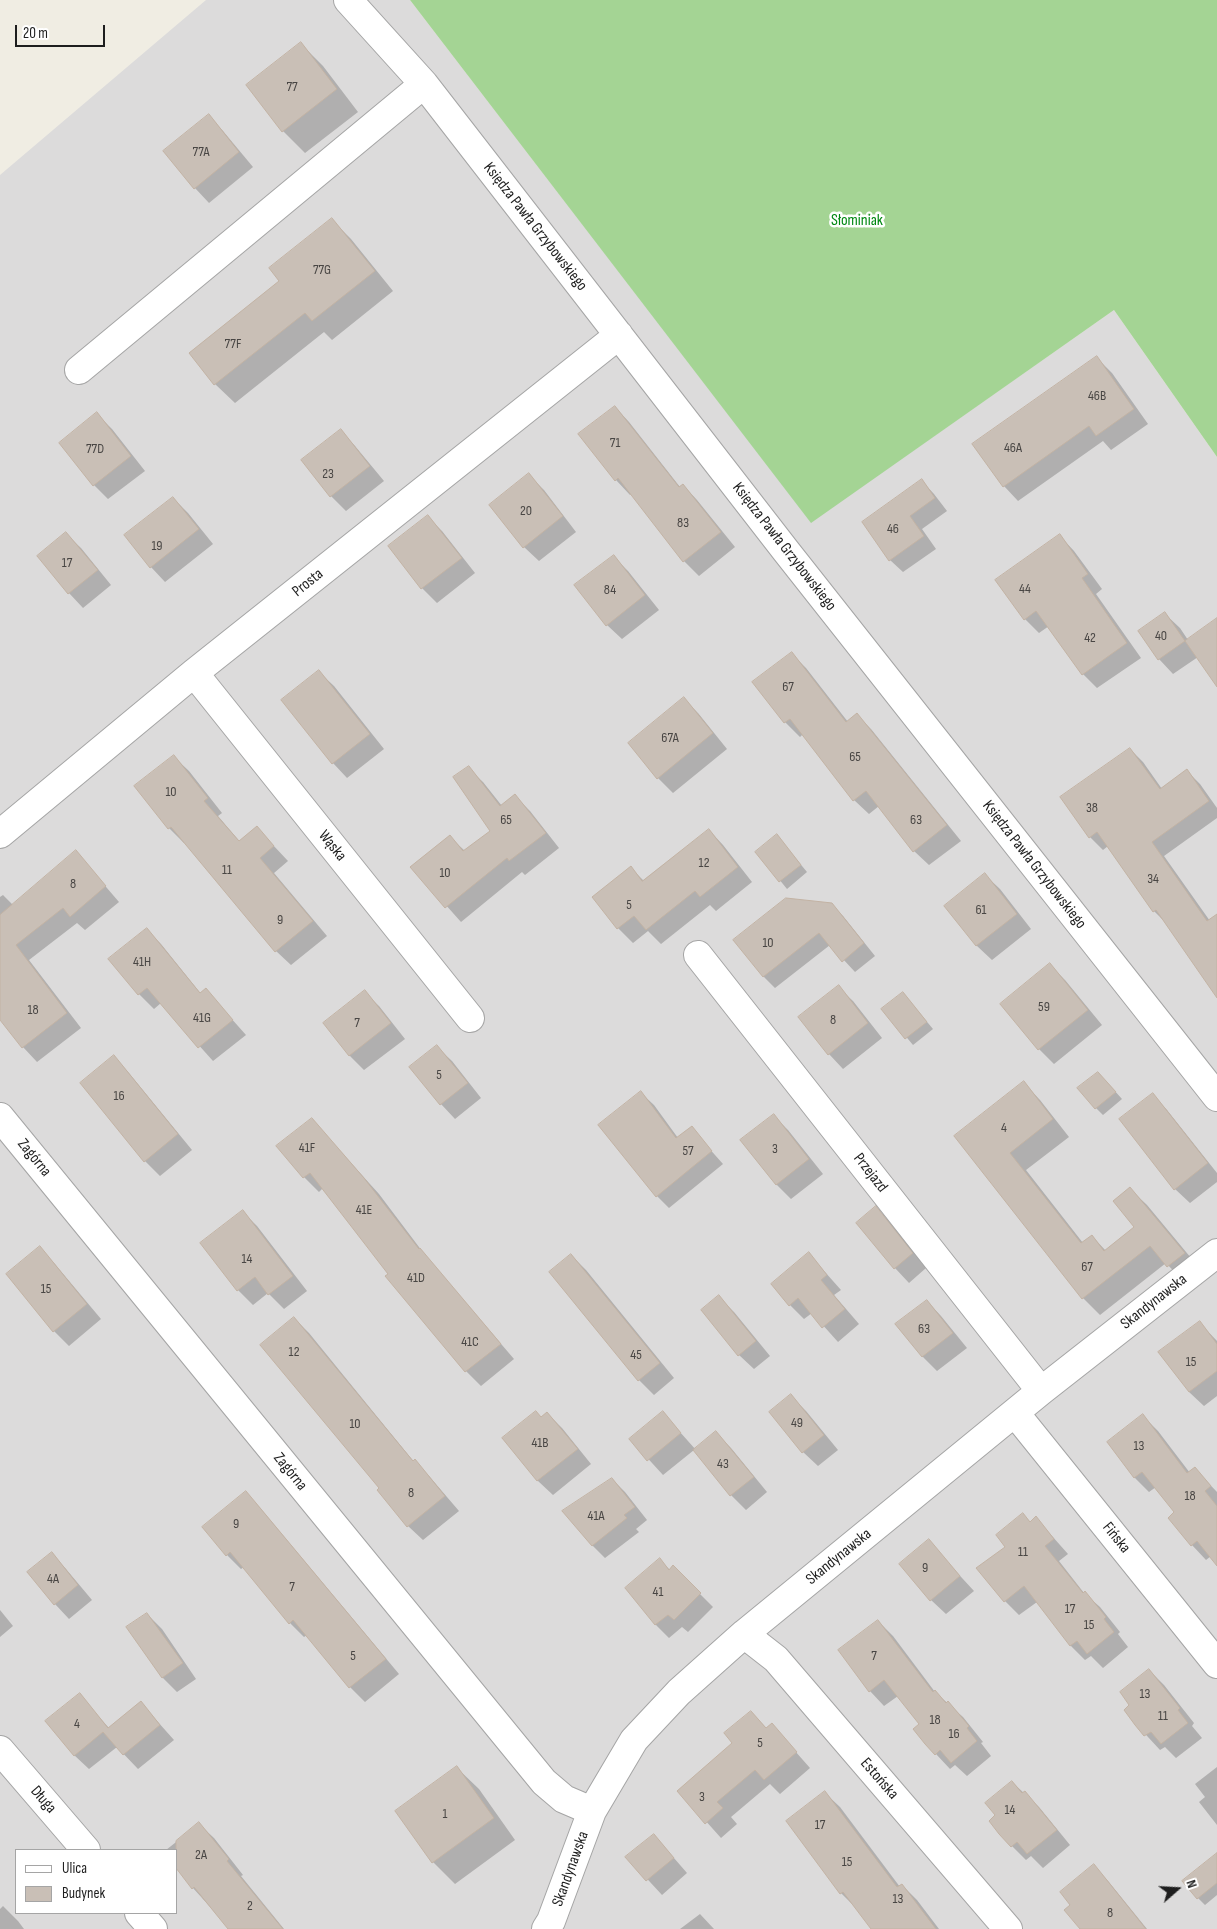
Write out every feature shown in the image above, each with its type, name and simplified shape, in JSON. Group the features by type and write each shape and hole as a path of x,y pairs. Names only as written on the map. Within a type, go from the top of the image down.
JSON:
{"street":[{"name":"Księdza Pawła Grzybowskiego","path":"348,0 424,84 786,551 1217,1097"},
{"path":"79,370 424,84"},
{"name":"Prosta","path":"0,834 194,673 619,335"},
{"name":"Wąska","path":"194,673 470,1018"},
{"name":"Przejazd","path":"698,955 1041,1391"},
{"name":"Zagórna","path":"0,1117 544,1782 564,1799 592,1811"},
{"name":"Skandynawska","path":"556,1926 592,1811 634,1740 679,1692 744,1634 1041,1391 1217,1253"},
{"name":"Fińska","path":"1015,1413 1217,1664"},
{"name":"Estońska","path":"744,1634 776,1659 1008,1929"},
{"name":"Długa","path":"0,1750 85,1849"},
{"path":"140,1914 153,1929"}],"shaded area":[{"path":"206,0 410,0 811,522 1114,310 1217,457 1217,1929 0,1929 0,175"}],"green space":[{"name":"Słominiak","path":"410,0 1217,0 1217,457 1114,310 811,523"}],"building":[{"path":"301,42 337,89 282,132 246,85"},
{"path":"209,114 239,152 194,189 163,151"},
{"path":"332,218 375,271 312,321 305,313 214,385 189,353 279,281 269,268"},
{"path":"1097,356 1134,409 1096,436 1089,426 1003,487 972,444"},
{"path":"615,406 679,487 683,484 721,532 683,562 618,478 615,481 578,434"},
{"path":"97,412 131,456 93,486 59,443"},
{"path":"341,429 370,466 330,497 301,460"},
{"path":"529,473 563,516 523,548 489,505"},
{"path":"922,479 935,498 910,516 924,536 889,561 862,522"},
{"path":"173,497 199,529 150,568 124,535"},
{"path":"428,515 462,558 421,589 388,546"},
{"path":"66,532 98,570 68,594 37,556"},
{"path":"1060,534 1088,574 1082,578 1127,643 1082,675 1036,611 1024,620 995,580"},
{"path":"614,555 645,595 606,626 574,585"},
{"path":"1165,612 1185,641 1158,660 1138,631"},
{"path":"1217,618 1217,687 1185,641"},
{"path":"792,652 846,722 857,713 947,825 913,852 866,791 853,801 790,719 784,723 752,682"},
{"path":"319,670 370,734 332,764 281,700"},
{"path":"684,697 713,733 657,779 628,743"},
{"path":"1130,748 1160,789 1187,769 1209,801 1152,842 1207,921 1217,914 1217,998 1156,910 1153,912 1097,832 1089,838 1060,797"},
{"path":"174,755 208,798 204,801 239,841 257,826 274,846 260,858 313,921 275,952 171,827 168,829 134,786"},
{"path":"469,766 500,806 515,794 546,833 509,861 507,858 445,908 410,867 450,835 463,851 490,831 453,777"},
{"path":"709,829 738,867 700,897 695,891 646,930 634,916 617,929 592,897 631,866 642,881"},
{"path":"777,834 801,865 779,882 755,852"},
{"path":"76,850 106,886 70,917 63,908 16,945 67,1013 22,1048 0,1020 0,915"},
{"path":"985,873 1017,914 976,946 944,906"},
{"path":"786,898 832,903 864,943 842,962 819,933 763,977 733,940"},
{"path":"147,928 200,993 206,988 233,1020 198,1048 147,988 138,995 108,959"},
{"path":"1050,963 1088,1010 1038,1050 1000,1004"},
{"path":"839,985 868,1023 828,1055 798,1017"},
{"path":"365,990 391,1023 349,1056 323,1023"},
{"path":"903,992 927,1022 905,1039 881,1009"},
{"path":"437,1045 468,1083 440,1105 409,1067"},
{"path":"114,1055 178,1134 144,1162 80,1083"},
{"path":"1098,1072 1116,1092 1095,1109 1077,1088"},
{"path":"1024,1081 1053,1119 1010,1153 1081,1243 1092,1235 1104,1251 1134,1227 1113,1201 1130,1187 1185,1253 1167,1267 1150,1246 1082,1299 954,1136"},
{"path":"641,1091 676,1138 692,1126 712,1151 656,1197 598,1125"},
{"path":"1153,1093 1208,1163 1174,1190 1119,1119"},
{"path":"774,1114 809,1159 776,1185 740,1140"},
{"path":"312,1118 364,1178 419,1249 501,1344 465,1372 385,1276 388,1274 310,1173 303,1178 276,1146"},
{"path":"876,1206 913,1253 894,1269 856,1223"},
{"path":"243,1210 293,1276 268,1295 255,1277 237,1291 200,1243"},
{"path":"40,1246 87,1304 53,1332 6,1274"},
{"path":"809,1252 827,1275 821,1280 845,1309 822,1328 798,1298 789,1306 771,1284"},
{"path":"571,1254 660,1363 638,1381 549,1272"},
{"path":"719,1295 756,1341 738,1356 701,1310"},
{"path":"927,1300 953,1333 922,1357 895,1324"},
{"path":"294,1317 413,1461 415,1459 445,1496 407,1527 377,1490 379,1488 260,1345"},
{"path":"1200,1321 1217,1344 1217,1371 1189,1392 1158,1352"},
{"path":"791,1394 824,1435 802,1453 769,1412"},
{"path":"536,1411 541,1417 547,1412 578,1449 537,1481 502,1438"},
{"path":"663,1411 681,1433 647,1461 629,1439"},
{"path":"1143,1414 1187,1473 1195,1467 1211,1486 1205,1491 1217,1506 1217,1566 1197,1541 1191,1546 1168,1518 1174,1512 1142,1472 1134,1478 1107,1442"},
{"path":"716,1431 754,1477 730,1496 693,1450"},
{"path":"612,1478 635,1507 624,1515 627,1518 592,1546 562,1511"},
{"path":"246,1491 386,1659 349,1688 293,1620 289,1624 230,1552 226,1556 202,1527"},
{"path":"1023,1513 1030,1522 1036,1516 1054,1539 1045,1546 1083,1593 1085,1591 1106,1617 1104,1619 1114,1632 1087,1654 1077,1641 1070,1646 1024,1586 1004,1602 976,1568 1005,1547 996,1535"},
{"path":"929,1539 960,1576 930,1601 899,1564"},
{"path":"52,1552 78,1585 54,1605 27,1572"},
{"path":"660,1558 669,1570 673,1565 701,1593 674,1620 668,1615 655,1625 625,1588"},
{"path":"147,1613 183,1663 162,1678 126,1627"},
{"path":"878,1620 933,1692 935,1690 946,1703 948,1701 969,1726 967,1728 977,1741 951,1763 940,1750 935,1755 925,1744 913,1729 919,1724 884,1680 869,1692 838,1650"},
{"path":"1149,1669 1180,1708 1178,1710 1188,1723 1161,1744 1151,1732 1144,1736 1135,1725 1124,1710 1129,1705 1120,1692"},
{"path":"80,1693 108,1728 141,1701 160,1725 123,1755 103,1732 74,1756 45,1721"},
{"path":"751,1711 766,1728 772,1723 797,1752 764,1780 755,1770 717,1802 723,1808 705,1824 677,1791 732,1743 724,1733"},
{"path":"457,1766 494,1818 432,1863 395,1811"},
{"path":"1012,1781 1022,1793 1025,1791 1057,1830 1027,1854 1017,1842 1011,1847 999,1834 989,1821 995,1815 985,1803"},
{"path":"825,1791 897,1887 902,1884 936,1929 871,1929 843,1892 840,1894 786,1821"},
{"path":"199,1822 229,1859 227,1861 283,1929 228,1929 178,1871 176,1841"},
{"path":"654,1834 674,1858 646,1881 625,1857"},
{"path":"1217,1853 1217,1883 1197,1899 1182,1881"},
{"path":"1094,1864 1146,1929 1080,1929 1064,1910 1070,1905 1060,1892"}]}
